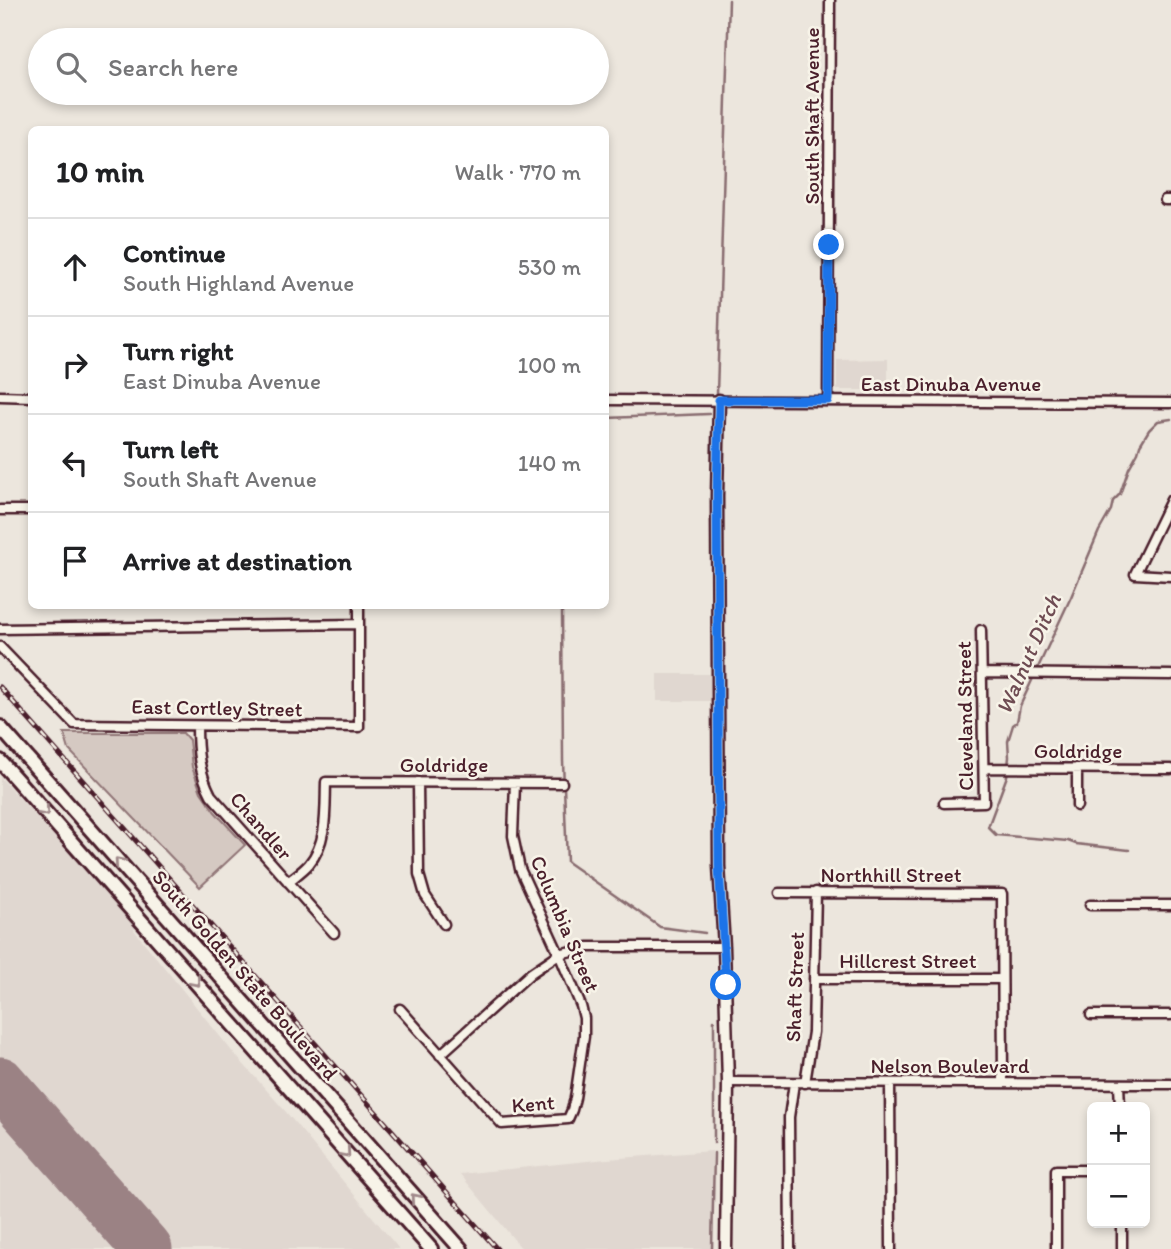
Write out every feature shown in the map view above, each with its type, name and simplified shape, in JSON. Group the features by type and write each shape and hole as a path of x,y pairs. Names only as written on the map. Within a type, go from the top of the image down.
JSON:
{"main road":[{"name":"South Golden State Boulevard","path":"0,727 461,1249"},
{"name":"South Golden State Boulevard","path":"0,761 431,1249"}],"street":[{"name":"South Shaft Avenue","path":"828,400 830,0"},
{"path":"0,396 28,397"},
{"name":"East Dinuba Avenue","path":"609,400 1171,403"},
{"path":"719,400 719,866 728,1082 726,1249"},
{"path":"1171,500 1135,574 1171,576"},
{"path":"0,510 28,510"},
{"path":"0,629 359,624 359,609"},
{"name":"East Cortley Street","path":"0,647 74,724 359,727 359,624"},
{"name":"Cleveland Street","path":"944,803 984,802 981,630"},
{"path":"982,673 1171,675"},
{"name":"Chandler","path":"197,726 200,766 211,795 334,933"},
{"name":"Goldridge","path":"984,768 1171,769"},
{"path":"1077,768 1077,806"},
{"name":"Goldridge","path":"288,882 308,865 322,838 326,782 562,783"},
{"path":"418,782 419,874 425,895 444,923"},
{"name":"Columbia Street","path":"515,782 513,836 520,869 559,954 584,1018 575,1098 568,1119"},
{"name":"Shaft Street","path":"805,1083 813,1032 816,892"},
{"name":"Northhill Street","path":"779,893 1002,894 1002,979"},
{"path":"1090,905 1171,905"},
{"path":"400,1009 440,1055 531,973 559,954 588,947 724,947"},
{"name":"Hillcrest Street","path":"814,979 1002,979"},
{"path":"1002,979 1003,1083"},
{"path":"1091,1015 1171,1015"},
{"name":"Kent","path":"440,1055 502,1125 568,1119"},
{"name":"Nelson Boulevard","path":"728,1082 1171,1084"},
{"path":"790,1249 789,1117 794,1083"},
{"path":"890,1083 891,1249"},
{"path":"1119,1084 1120,1102"},
{"path":"1056,1249 1056,1170 1087,1170"},
{"path":"1122,1228 1122,1249"}],"shaded area":[{"path":"888,359 888,390 837,390 837,360"},
{"path":"657,674 713,674 714,701 657,701"},
{"path":"64,733 183,733 189,740 192,767 201,792 245,845 200,887 69,750"},
{"path":"0,777 136,925 134,930 231,1050 399,1249 0,1249"},
{"path":"712,1151 713,1249 522,1249 460,1174 607,1159"}],"waterway":[{"path":"717,394 729,0"},
{"path":"609,418 709,414"},
{"name":"Walnut Ditch","path":"1129,850 1068,841 996,835 988,827 1007,776 1008,741 1013,725 1017,722 1020,706 1113,501 1120,494 1140,445 1158,421 1171,419"},
{"path":"562,609 567,862 660,927 705,933"},
{"path":"714,1020 714,1143"},
{"path":"712,1249 714,1153"}],"runway":[{"path":"0,1082 147,1249"}],"railway":[{"path":"0,687 497,1249"}],"route":[{"path":"726,985 719,866 719,400 828,400 829,245"}]}
